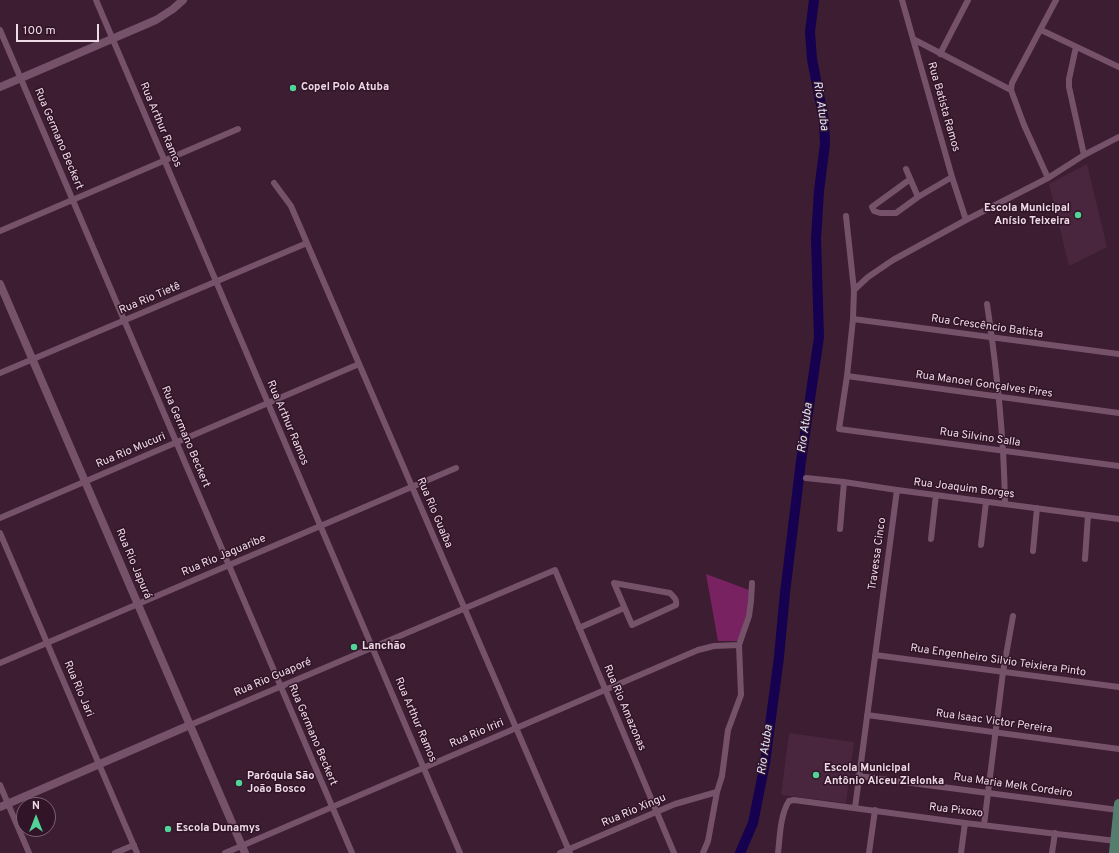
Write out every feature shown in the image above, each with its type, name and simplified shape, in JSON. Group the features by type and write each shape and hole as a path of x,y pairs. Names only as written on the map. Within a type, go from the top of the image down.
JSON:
{"main road":[{"path":"1114,853 1119,807"}],"street":[{"name":"Rua Arthur Ramos","path":"96,0 460,853"},
{"path":"0,87 156,20 173,9 183,0"},
{"name":"Rua Batista Ramos","path":"902,0 952,177 966,220"},
{"path":"940,54 968,0"},
{"path":"1048,178 1024,125 1011,90 1012,83 1056,0"},
{"name":"Rua Germano Beckert","path":"0,30 352,853"},
{"path":"1040,30 1119,67"},
{"path":"913,39 1011,90"},
{"path":"1076,47 1069,79 1069,87 1084,155"},
{"path":"0,231 238,129"},
{"path":"854,290 868,277 892,260 1048,178 1084,155 1119,137"},
{"path":"906,169 909,180 918,197"},
{"path":"909,180 872,207 874,211 880,213 896,213 918,197 952,177"},
{"name":"Rua Rio Guaíba","path":"274,183 291,206 569,851"},
{"path":"846,216 854,290 853,319 847,376"},
{"name":"Rua Rio Tietê","path":"0,373 307,243"},
{"name":"Rua Rio Japurá","path":"0,284 244,849"},
{"path":"987,304 1000,397 1004,452 1005,504"},
{"name":"Rua Crescêncio Batista","path":"853,319 1119,354"},
{"name":"Rua Rio Mucuri","path":"0,518 359,364"},
{"name":"Rua Manoel Gonçalves Pires","path":"847,376 1119,413"},
{"name":"Rua Silvino Salla","path":"847,376 839,429 1119,466"},
{"name":"Rua Rio Jaguaribe","path":"0,663 456,468"},
{"name":"Rua Joaquim Borges","path":"806,478 1119,519"},
{"path":"840,529 844,482"},
{"name":"Travessa Cinco","path":"854,808 897,490"},
{"path":"931,539 936,495"},
{"path":"981,545 986,502"},
{"path":"1032,551 1037,508"},
{"path":"1085,559 1088,515"},
{"name":"Rua Rio Jari","path":"0,533 137,853"},
{"name":"Rua Rio Guaporé","path":"4,805 555,570"},
{"name":"Rua Rio Amazonas","path":"555,570 674,853"},
{"path":"614,583 664,592 674,597 676,601 676,605 673,607 632,625 624,608 614,583"},
{"path":"703,853 710,832 723,768 728,730 741,695 739,645 749,616 752,583"},
{"path":"580,628 624,608"},
{"path":"984,825 987,793 1013,616"},
{"name":"Rua Rio Iriri","path":"225,853 244,849 332,807 698,650 714,646 739,645"},
{"name":"Rua Engenheiro Silvio Teixiera Pinto","path":"875,655 1119,687"},
{"name":"Rua Isaac Victor Pereira","path":"867,715 1119,749"},
{"name":"Rua Maria Melk Cordeiro","path":"858,776 987,793 1119,807"},
{"path":"0,785 4,805 29,853"},
{"name":"Rua Rio Xingu","path":"560,853 569,851 657,812 688,800 717,792"},
{"name":"Rua Pixoxo","path":"778,853 786,806 789,802 794,800 965,823 1116,840"},
{"path":"869,853 874,810"},
{"path":"961,853 965,823"},
{"path":"1052,853 1055,833"},
{"path":"115,853 134,845"}],"shaded area":[{"name":"Escola Municipal Anísio Teixeira","path":"1087,164 1107,247 1069,266 1049,184"},
{"path":"706,574 749,590 748,609 738,641 718,641"},
{"name":"Escola Municipal Antônio Alceu Zielonka","path":"789,733 854,742 846,803 781,795"}],"waterway":[{"name":"Rio Atuba","path":"740,853 753,823 765,763 779,657 801,461 819,337 816,239 819,191 825,144 824,121 812,59 810,32 814,0"}],"place":[{"name":"Copel Polo Atuba","path":"293,88"},
{"name":"Escola Municipal Anísio Teixeira","path":"1078,215"},
{"name":"Lanchão","path":"354,647"},
{"name":"Escola Municipal Antônio Alceu Zielonka","path":"816,775"},
{"name":"Paróquia São João Bosco","path":"239,783"},
{"name":"Escola Dunamys","path":"168,829"}]}
